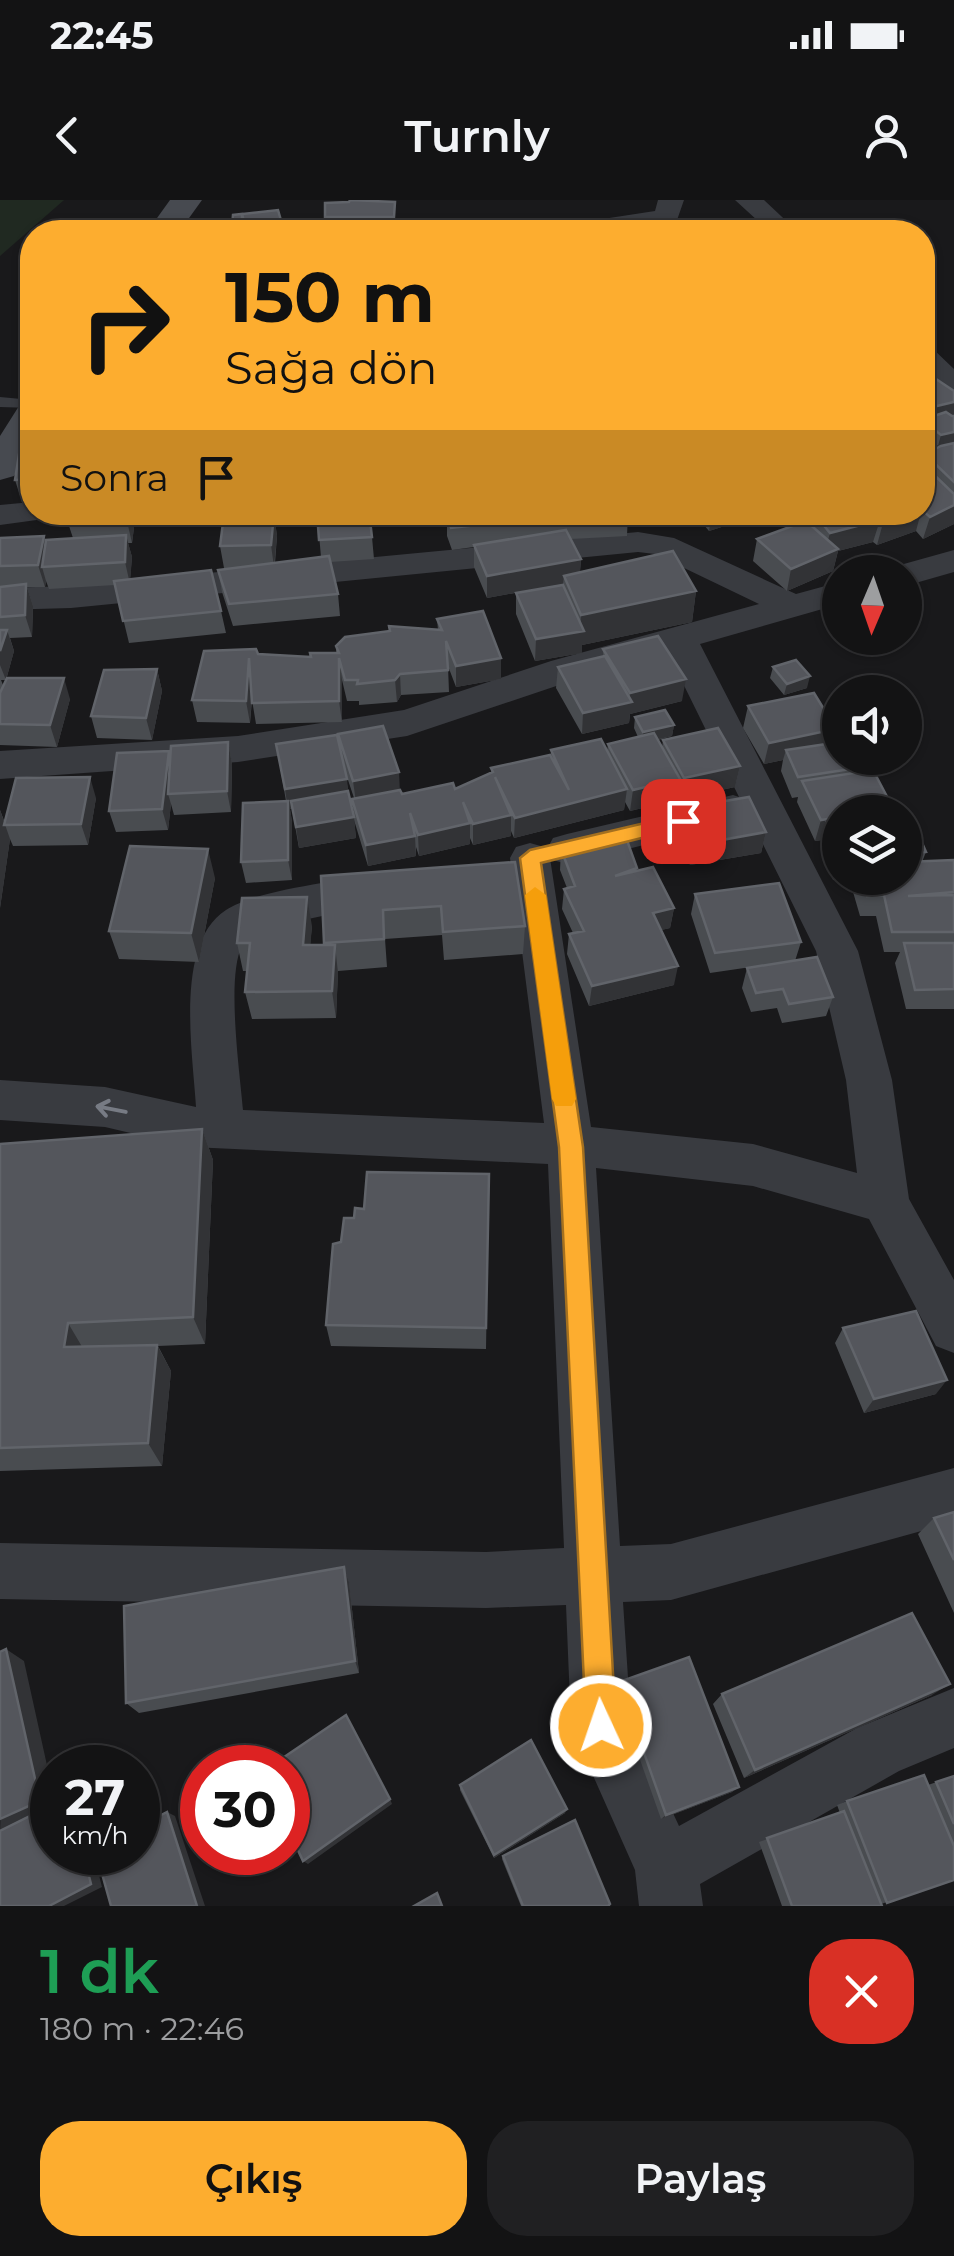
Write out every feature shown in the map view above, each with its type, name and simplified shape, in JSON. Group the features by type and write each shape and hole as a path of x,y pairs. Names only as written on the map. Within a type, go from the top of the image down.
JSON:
{"main road":[{"path":"0,468 20,434"}],"street":[{"path":"648,220 668,217 671,200"},
{"path":"748,200 771,220"},
{"path":"935,367 954,386"},
{"path":"0,599 71,596 638,542 662,545 793,606"},
{"path":"922,569 954,561"},
{"path":"0,765 238,749 407,723 564,670 822,598"},
{"path":"680,638 836,950 869,1080 884,1202 954,1329"},
{"path":"760,803 511,862 571,1147 601,1726 668,1887 878,1749 954,1718"},
{"path":"206,1128 212,1000 222,938 242,920 276,910 416,883"},
{"path":"0,1100 105,1107 206,1128 571,1147 756,1166 884,1202"},
{"path":"38,1146 206,1128"},
{"path":"0,1571 486,1580 671,1572 954,1495"}],"shaded area":[{"path":"0,200 64,200 41,220 20,220 20,238 0,256"}],"building":[{"path":"395,202 394,217 325,217 325,203"},
{"path":"278,210 281,220 244,220 242,214"},
{"path":"935,379 954,391 954,402 935,406"},
{"path":"946,412 954,416 954,432 941,435 935,430 935,416"},
{"path":"954,443 954,482 935,464 935,449"},
{"path":"20,448 20,480 15,480"},
{"path":"935,476 954,494 954,505 935,514"},
{"path":"223,525 273,525 271,545 220,546"},
{"path":"318,525 371,525 372,537 319,540"},
{"path":"795,525 811,525 838,549 822,555 791,569 757,539"},
{"path":"824,525 861,525 830,533"},
{"path":"566,530 581,559 487,576 474,545"},
{"path":"126,535 125,562 42,567 46,540"},
{"path":"44,536 38,565 0,566 0,538"},
{"path":"673,551 696,591 581,615 564,576"},
{"path":"329,556 338,594 229,604 218,570"},
{"path":"211,570 221,611 123,621 114,581"},
{"path":"26,584 25,615 0,617 0,587"},
{"path":"563,585 584,631 536,639 516,593"},
{"path":"483,611 501,658 456,666 446,641 448,670 400,674 395,680 357,684 358,680 345,680 339,658 339,701 252,703 249,658 246,701 192,700 204,651 256,649 258,654 311,657 310,653 339,653 336,646 345,637 390,631 389,626 442,630 437,619"},
{"path":"0,630 7,630 0,651"},
{"path":"658,636 686,679 630,693 603,649"},
{"path":"605,656 632,702 583,713 558,667"},
{"path":"796,660 810,676 787,684 773,667"},
{"path":"157,669 146,718 91,716 104,670"},
{"path":"7,678 64,678 50,725 0,724 0,693"},
{"path":"814,693 822,706 822,732 769,743 748,706"},
{"path":"665,710 674,725 643,732 635,717"},
{"path":"383,726 399,772 353,781 338,734"},
{"path":"718,728 740,766 684,778 663,740"},
{"path":"654,733 680,779 633,790 608,744"},
{"path":"337,735 347,779 285,789 276,744"},
{"path":"601,739 627,789 515,818 495,777 511,815 473,824 463,802 470,823 418,835 410,813 415,836 366,845 352,799 453,783 455,789 493,772 491,768 550,755 569,790 551,750"},
{"path":"228,742 227,791 168,794 171,746"},
{"path":"822,745 822,773 798,777 786,750"},
{"path":"169,751 162,809 109,811 117,753"},
{"path":"876,775 886,795 822,795 821,820 802,781"},
{"path":"90,777 81,824 4,825 16,778"},
{"path":"348,791 354,817 296,827 291,801"},
{"path":"749,797 766,832 694,845 678,809"},
{"path":"288,801 288,860 241,862 243,803"},
{"path":"624,832 637,868 615,876 653,867 674,908 653,913 678,966 592,986 569,934 584,931 564,889 575,886 561,849"},
{"path":"130,846 208,849 191,933 109,931"},
{"path":"954,860 954,892 922,895 922,861"},
{"path":"515,862 525,926 443,932 441,906 383,910 384,939 324,943 321,876"},
{"path":"779,883 801,942 715,953 695,894"},
{"path":"884,895 954,895 954,932 892,932"},
{"path":"307,897 303,945 335,945 332,991 245,992 250,943 237,943 242,898"},
{"path":"904,943 954,943 954,989 915,990"},
{"path":"817,957 833,997 789,1004 783,989 756,993 747,968"},
{"path":"202,1129 193,1317 68,1323 64,1347 157,1345 148,1443 0,1448 0,1144"},
{"path":"367,1172 489,1174 486,1328 326,1325 333,1244 341,1242 344,1218 354,1218 355,1208 364,1209"},
{"path":"916,1311 947,1380 874,1399 843,1328"},
{"path":"954,1512 954,1560 934,1518"},
{"path":"344,1567 355,1661 126,1703 124,1606"},
{"path":"912,1613 950,1684 755,1770 722,1694"},
{"path":"6,1649 30,1756 30,1806 0,1819 0,1652"},
{"path":"689,1657 739,1787 666,1815 619,1682"},
{"path":"346,1715 390,1799 310,1856 310,1745 302,1745"},
{"path":"531,1740 567,1809 494,1855 460,1785"},
{"path":"924,1775 954,1846 954,1880 887,1903 847,1801"},
{"path":"954,1776 954,1824 936,1782"},
{"path":"844,1811 882,1906 792,1906 767,1838"},
{"path":"167,1812 180,1853 180,1875 187,1875 197,1906 111,1906 102,1875 160,1875 160,1816"},
{"path":"30,1816 30,1875 89,1875 91,1884 49,1906 0,1906 0,1831"},
{"path":"575,1820 610,1904 523,1906 503,1856"},
{"path":"437,1893 442,1906 414,1906"}],"slow traffic":[{"path":"535,895 564,1099"}],"route":[{"path":"601,1726 571,1147 530,858 683,821"}]}
